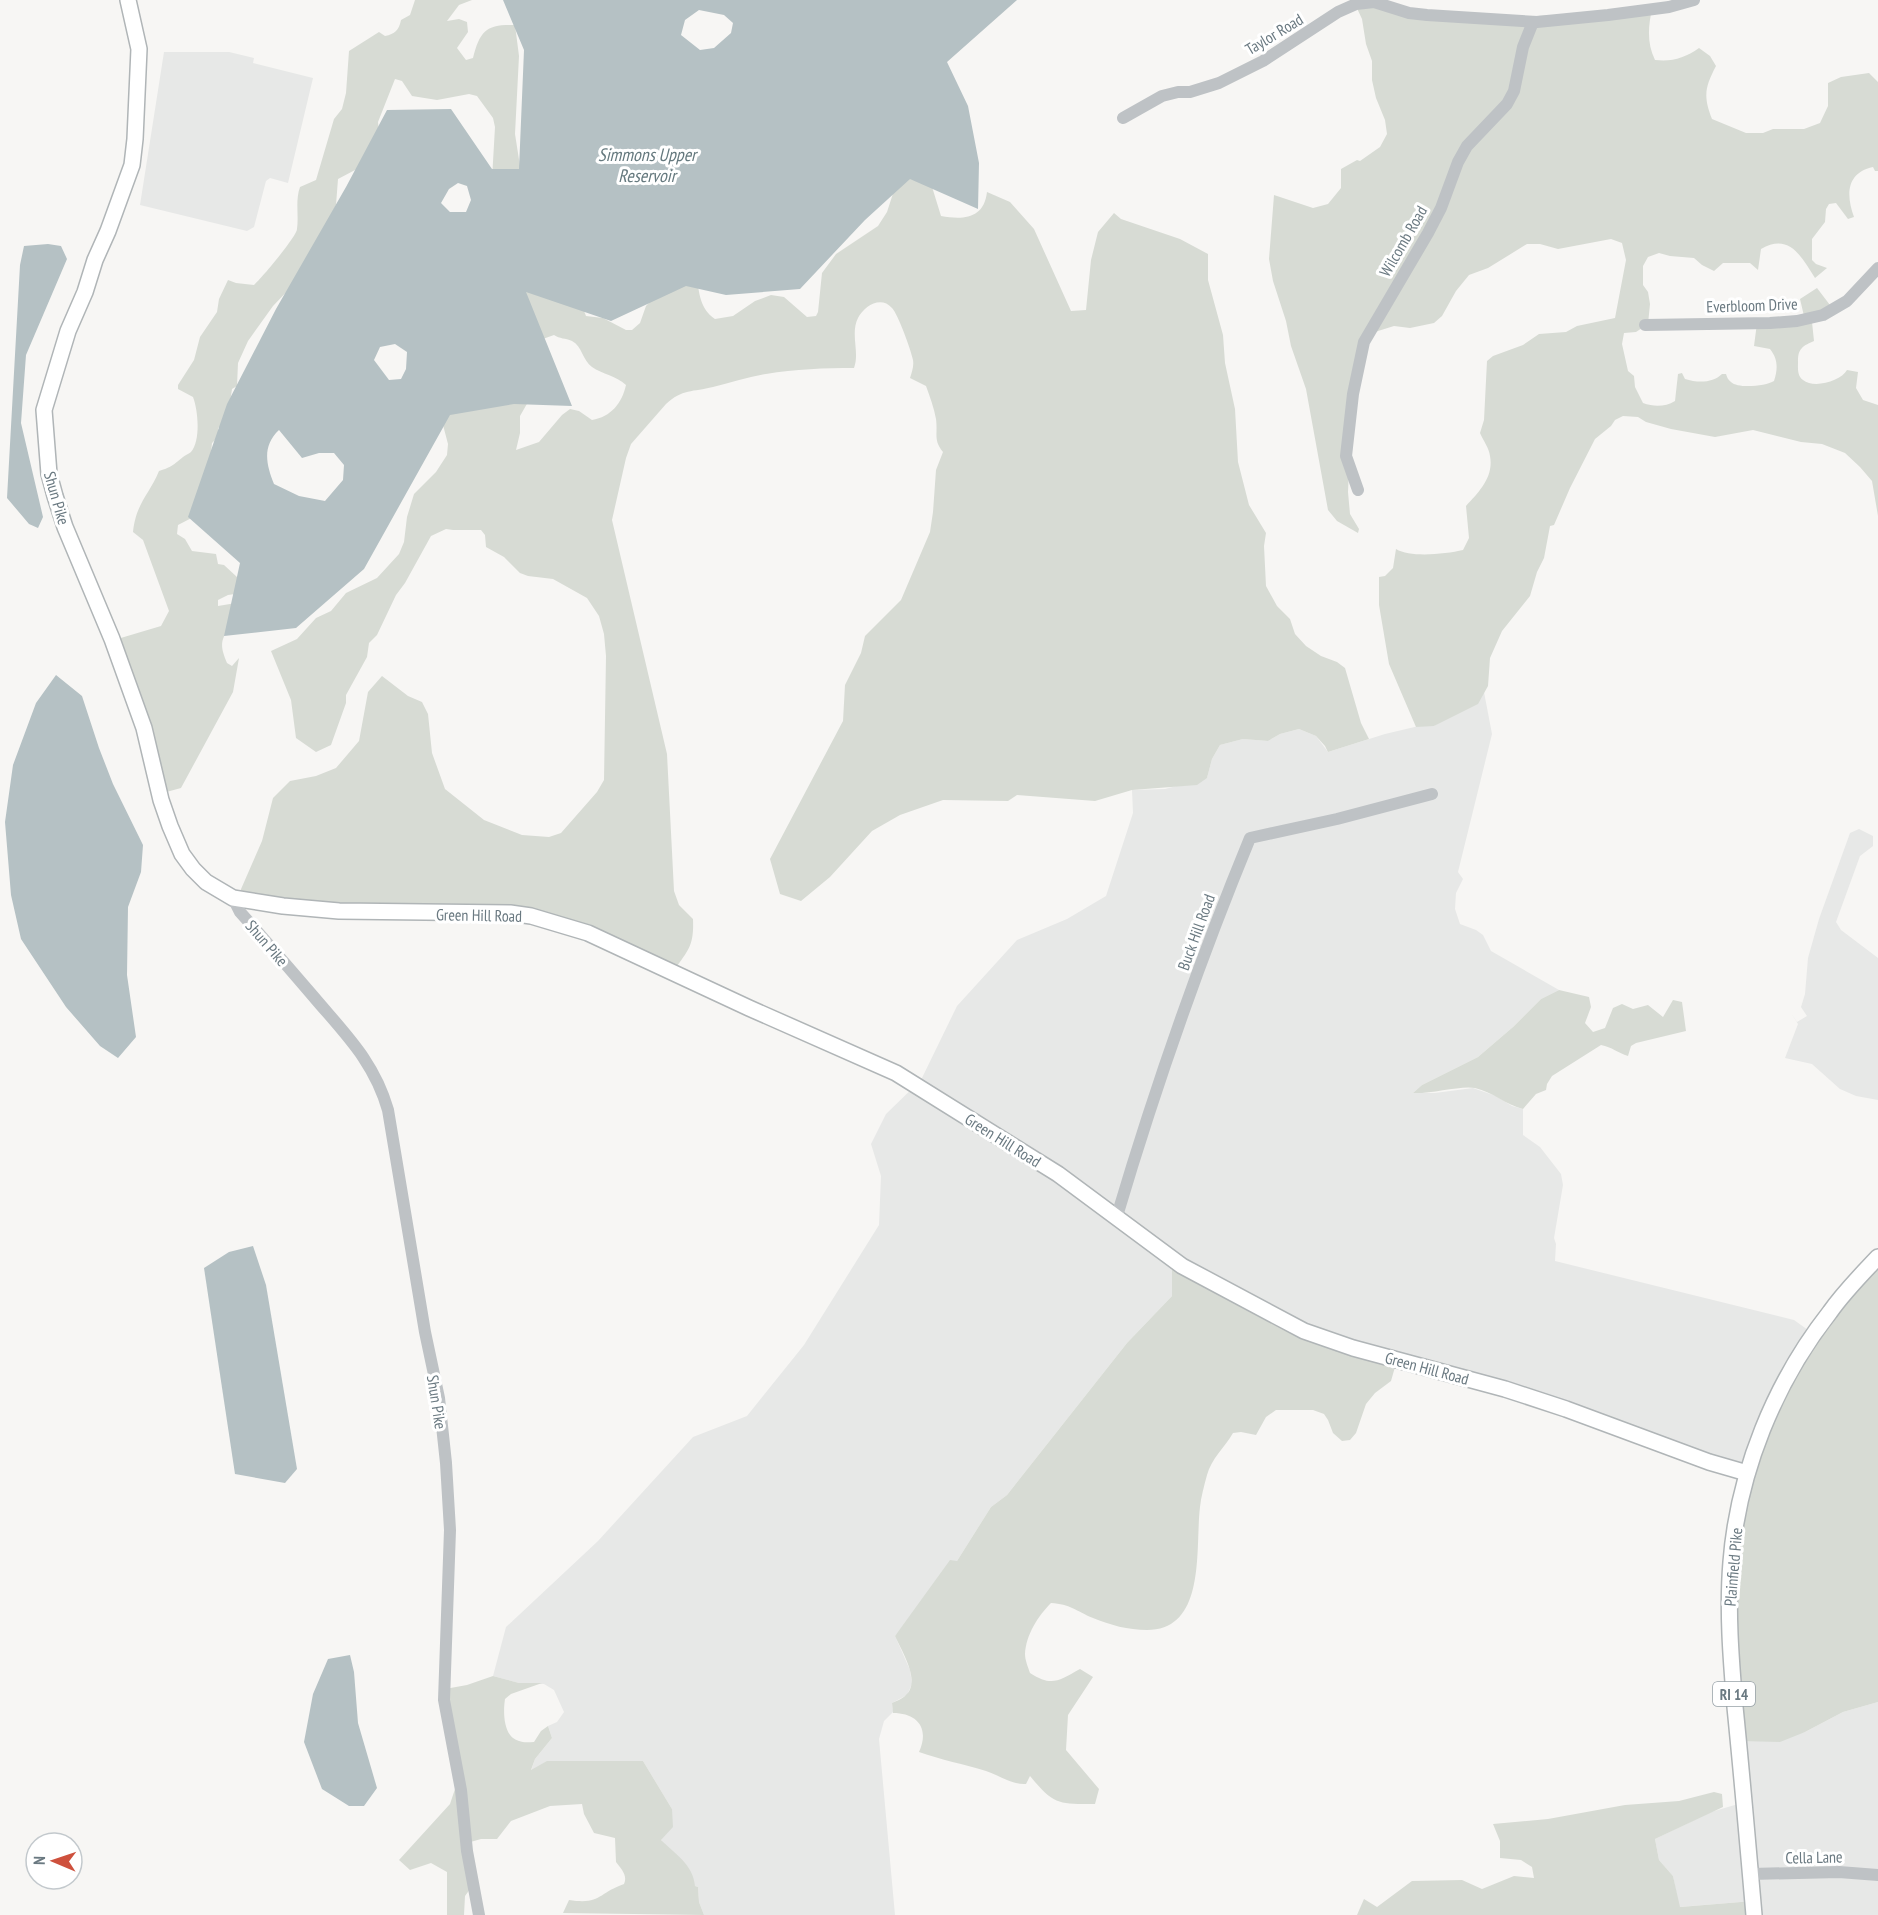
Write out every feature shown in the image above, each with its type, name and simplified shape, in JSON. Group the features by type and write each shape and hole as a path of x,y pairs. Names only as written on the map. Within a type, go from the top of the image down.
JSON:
{"main road":[{"name":"Shun Pike","path":"128,0 139,49 132,165 95,260 86,292 68,331 44,410 49,474 65,527 112,639 144,728 160,800 182,854 206,882 233,898"},
{"name":"Green Hill Road","path":"233,898 283,906 339,911 531,916 588,933 896,1073 1058,1174 1182,1266 1304,1331 1353,1348 1556,1405 1709,1462 1747,1473"},
{"name":"Plainfield Pike","path":"1754,1915 1733,1680 1729,1600 1732,1549 1747,1473 1768,1417 1792,1368 1830,1311 1878,1257"}],"street":[{"name":"Taylor Road","path":"1124,118 1162,96 1206,88 1246,70 1302,37 1338,12 1356,4 1374,2 1409,13 1533,22 1669,7 1694,0"},
{"name":"Wilcomb Road","path":"1358,490 1346,456 1353,394 1364,342 1428,233 1467,146 1507,104 1514,91 1523,47 1533,22"},
{"name":"Everbloom Drive","path":"1645,325 1770,323 1810,319 1823,315 1847,301 1878,268"},
{"name":"Buck Hill Road","path":"1117,1216 1150,1106 1222,907 1250,838 1337,819 1432,794"},
{"name":"Shun Pike","path":"233,898 240,912 369,1063 382,1090 388,1110 424,1332 438,1398 445,1452 450,1530 444,1700 461,1790 467,1851 479,1915"},
{"name":"Cella Lane","path":"1751,1874 1839,1872 1878,1875"}],"shaded area":[{"path":"415,0 472,0 459,5 447,21 459,19 467,22 468,32 457,48 466,60 473,58 479,41 486,31 498,26 515,25 519,56 515,134 520,166 516,179 492,179 495,127 493,118 477,96 469,94 437,100 412,96 402,81 395,79 378,122 380,141 374,160 338,179 336,205 296,282 273,306 248,341 238,363 237,386 232,389 227,423 218,428 218,437 212,443 205,511 178,525 177,534 185,539 192,551 216,554 218,564 224,565 237,577 264,590 228,595 218,600 218,606 236,603 237,612 229,614 230,626 222,644 227,663 232,666 239,658 233,692 181,788 159,794 114,640 161,626 169,611 143,540 133,532 140,506 159,471 172,466 190,453 194,447 197,417 193,397 178,389 178,385 194,360 200,337 217,312 219,299 228,280 254,285 295,233 300,187 316,180 334,119 342,109 346,93 349,51 379,32 385,36 394,33 401,20 410,15"},
{"path":"1355,4 1488,19 1652,9 1649,35 1655,60 1678,58 1699,48 1710,56 1716,66 1706,92 1712,119 1746,133 1763,133 1773,129 1804,129 1820,123 1828,106 1828,83 1841,77 1869,73 1878,82 1878,171 1875,171 1873,167 1864,170 1853,180 1849,193 1854,217 1848,219 1836,203 1829,204 1826,209 1825,222 1812,239 1812,260 1827,268 1815,278 1794,250 1787,245 1780,244 1761,249 1758,270 1750,263 1723,263 1714,271 1694,258 1659,253 1648,257 1643,266 1643,285 1648,292 1650,304 1648,324 1636,332 1624,333 1622,344 1628,371 1634,376 1635,387 1643,403 1655,406 1675,401 1678,374 1682,373 1685,379 1695,381 1710,381 1726,374 1730,381 1740,386 1770,383 1774,381 1776,360 1770,349 1754,346 1757,323 1804,316 1800,299 1817,288 1833,309 1812,322 1814,341 1800,351 1799,374 1808,383 1820,384 1839,377 1847,370 1858,372 1856,388 1863,400 1878,405 1878,516 1872,481 1845,453 1822,444 1801,442 1753,430 1715,437 1671,429 1646,422 1638,417 1623,416 1615,420 1595,439 1554,525 1550,526 1544,558 1530,596 1502,631 1490,658 1488,686 1478,704 1434,726 1416,727 1389,664 1379,605 1379,577 1385,576 1393,568 1396,549 1410,554 1438,554 1463,550 1469,538 1466,506 1484,484 1491,464 1487,447 1480,433 1484,420 1487,361 1493,356 1523,345 1539,334 1566,332 1577,326 1615,318 1626,260 1622,243 1611,239 1558,249 1540,244 1527,244 1488,268 1469,275 1456,291 1442,316 1434,323 1410,328 1394,326 1366,337 1350,447 1348,492 1350,514 1359,529 1358,533 1337,521 1328,510 1306,389 1291,346 1269,259 1274,195 1313,208 1328,204 1341,188 1341,169 1357,160 1360,161 1380,147 1387,134 1385,120 1372,80 1372,61 1366,44 1362,19"},
{"path":"164,52 229,52 254,58 253,63 313,78 288,183 270,178 266,181 254,227 247,231 140,205"},
{"path":"899,175 929,177 941,216 957,218 977,213 982,208 987,192 1010,202 1034,229 1071,311 1086,310 1091,260 1098,232 1114,213 1121,219 1180,239 1208,254 1208,280 1223,335 1225,363 1235,409 1238,462 1249,505 1266,533 1264,546 1266,586 1277,606 1290,619 1295,634 1306,646 1345,668 1361,723 1369,739 1328,752 1316,736 1299,729 1280,734 1268,741 1243,739 1220,745 1212,759 1207,778 1197,785 1132,790 1095,801 1017,795 1008,801 943,800 900,815 872,831 830,877 801,901 780,894 770,859 843,721 845,685 861,653 865,636 901,600 930,532 936,470 943,452 937,440 935,415 926,386 910,378 913,360 898,317 888,304 878,302 868,306 858,318 854,368 777,372 683,393 666,404 631,444 626,458 612,520 667,754 674,891 679,905 693,919 690,946 675,969 531,915 441,914 238,896 262,841 273,798 290,781 316,776 336,768 359,741 368,692 382,676 408,696 422,702 428,714 432,753 445,789 484,820 522,835 549,837 561,833 597,792 604,780 606,656 604,634 599,616 587,598 553,579 520,573 504,557 486,547 485,535 481,530 446,529 431,536 396,595 377,635 369,643 367,657 346,695 346,703 331,745 316,752 296,738 291,700 271,651 297,639 316,618 331,611 346,593 377,578 399,554 404,542 407,517 414,494 436,472 447,455 448,444 443,425 450,410 536,388 520,416 520,433 516,450 539,442 570,409 579,411 592,420 605,416 622,398 626,385 592,367 575,343 554,335 540,340 525,293 532,278 579,298 586,316 603,318 626,330 632,330 640,323 646,306 656,295 697,277 703,306 715,319 733,316 755,301 771,295 784,297 807,317 816,316 822,273 836,254 878,226 887,212"},
{"path":"1484,692 1492,734 1458,872 1463,879 1456,893 1455,909 1460,924 1483,935 1491,951 1559,990 1541,999 1478,1057 1422,1085 1413,1093 1435,1093 1473,1088 1523,1109 1523,1135 1540,1147 1561,1174 1563,1185 1554,1238 1555,1261 1794,1320 1815,1335 1749,1470 1333,1341 1172,1261 1172,1296 1127,1343 1007,1495 991,1507 957,1561 895,1636 910,1670 912,1684 907,1695 892,1703 893,1712 884,1721 879,1739 895,1915 704,1915 699,1902 698,1887 661,1840 672,1809 643,1761 531,1771 535,1759 552,1738 548,1726 557,1722 564,1712 554,1690 544,1684 519,1683 493,1676 506,1627 598,1541 693,1437 747,1416 804,1345 879,1225 881,1176 871,1144 886,1114 921,1080 957,1006 1017,940 1067,919 1106,896 1133,813 1132,790 1165,789 1207,778 1212,759 1220,745 1243,739 1268,741 1280,734 1299,729 1316,736 1328,752 1385,734 1423,725 1434,726"},
{"path":"1859,829 1873,836 1873,846 1860,856 1836,922 1841,930 1878,958 1878,1100 1856,1096 1840,1089 1812,1064 1785,1058 1798,1024 1791,1013 1797,1022 1807,1016 1801,1007 1805,994 1808,958 1819,919 1850,833"},
{"path":"1559,990 1589,997 1591,1007 1585,1023 1593,1032 1605,1028 1613,1008 1622,1004 1633,1009 1648,1005 1663,1017 1673,1000 1682,1002 1686,1031 1636,1043 1631,1046 1628,1056 1601,1045 1552,1076 1546,1090 1536,1094 1523,1109 1488,1092 1469,1087 1413,1093 1422,1085 1478,1057 1541,999"},
{"path":"1172,1261 1246,1301 1397,1360 1391,1381 1375,1393 1366,1404 1356,1433 1350,1440 1342,1441 1333,1433 1324,1414 1313,1410 1276,1410 1266,1417 1256,1435 1233,1433 1209,1469 1200,1507 1194,1584 1189,1602 1180,1617 1166,1626 1147,1630 1126,1628 1099,1621 1068,1606 1051,1603 1037,1620 1030,1633 1025,1654 1030,1673 1044,1680 1055,1681 1080,1669 1093,1677 1068,1715 1066,1750 1099,1789 1095,1804 1065,1803 1051,1798 1030,1776 1026,1784 1016,1783 986,1771 919,1752 923,1736 919,1724 909,1716 893,1713 892,1703 905,1696 912,1683 906,1658 895,1636 950,1560 957,1561 991,1507 1007,1495 1127,1343 1172,1296"},
{"path":"1878,1267 1878,1702 1843,1712 1780,1742 1740,1741 1731,1578 1747,1474 1815,1335"},
{"path":"493,1676 519,1683 542,1683 511,1694 505,1699 505,1723 514,1739 534,1742 541,1731 548,1726 552,1738 535,1759 531,1770 547,1761 643,1761 672,1809 673,1827 661,1840 683,1860 691,1871 695,1886 698,1887 699,1902 704,1915 563,1913 569,1900 594,1900 624,1884 625,1881 623,1872 616,1862 615,1838 594,1833 584,1814 582,1804 550,1806 511,1821 497,1839 481,1839 467,1843 473,1885 465,1896 464,1915 447,1915 447,1872 431,1863 410,1870 399,1860 450,1804 457,1783 445,1689 467,1685"},
{"path":"1878,1702 1878,1915 1755,1915 1753,1901 1679,1907 1673,1876 1659,1860 1655,1839 1711,1812 1745,1802 1740,1741 1805,1732 1843,1712"},
{"path":"1714,1792 1722,1794 1723,1807 1655,1839 1659,1860 1673,1876 1680,1907 1753,1901 1755,1915 1357,1915 1364,1899 1377,1907 1412,1881 1462,1880 1482,1889 1514,1876 1534,1878 1532,1867 1521,1860 1500,1858 1500,1841 1493,1824 1548,1819 1625,1805 1679,1801"}],"water":[{"name":"Simmons Upper Reservoir","path":"503,0 1017,0 947,62 968,106 979,163 978,209 910,179 865,220 800,289 726,295 686,286 611,321 526,292 572,406 514,404 450,415 364,569 296,628 224,636 240,563 188,517 227,404 276,309 387,110 451,109 492,169 519,169 524,50","holes":["699,10 724,15 733,23 731,33 714,48 700,50 681,35 685,20","458,183 467,186 471,200 466,212 450,212 441,203 449,189","395,344 407,352 406,369 401,379 389,380 374,360 380,347","279,430 302,458 319,453 334,453 344,465 343,480 325,501 299,496 274,484 267,456 274,436"]},
{"path":"48,244 61,246 67,259 26,355 21,423 43,517 38,528 29,524 7,498 20,265 24,246"},
{"path":"56,675 82,696 113,784 143,845 141,872 128,907 127,975 136,1037 118,1058 100,1046 66,1007 21,939 11,895 5,822 13,765 36,703"},
{"path":"253,1246 266,1285 297,1469 285,1483 235,1474 204,1268 229,1252"},
{"path":"350,1655 354,1672 358,1723 377,1788 364,1806 349,1806 322,1789 304,1742 313,1694 328,1659"}]}
